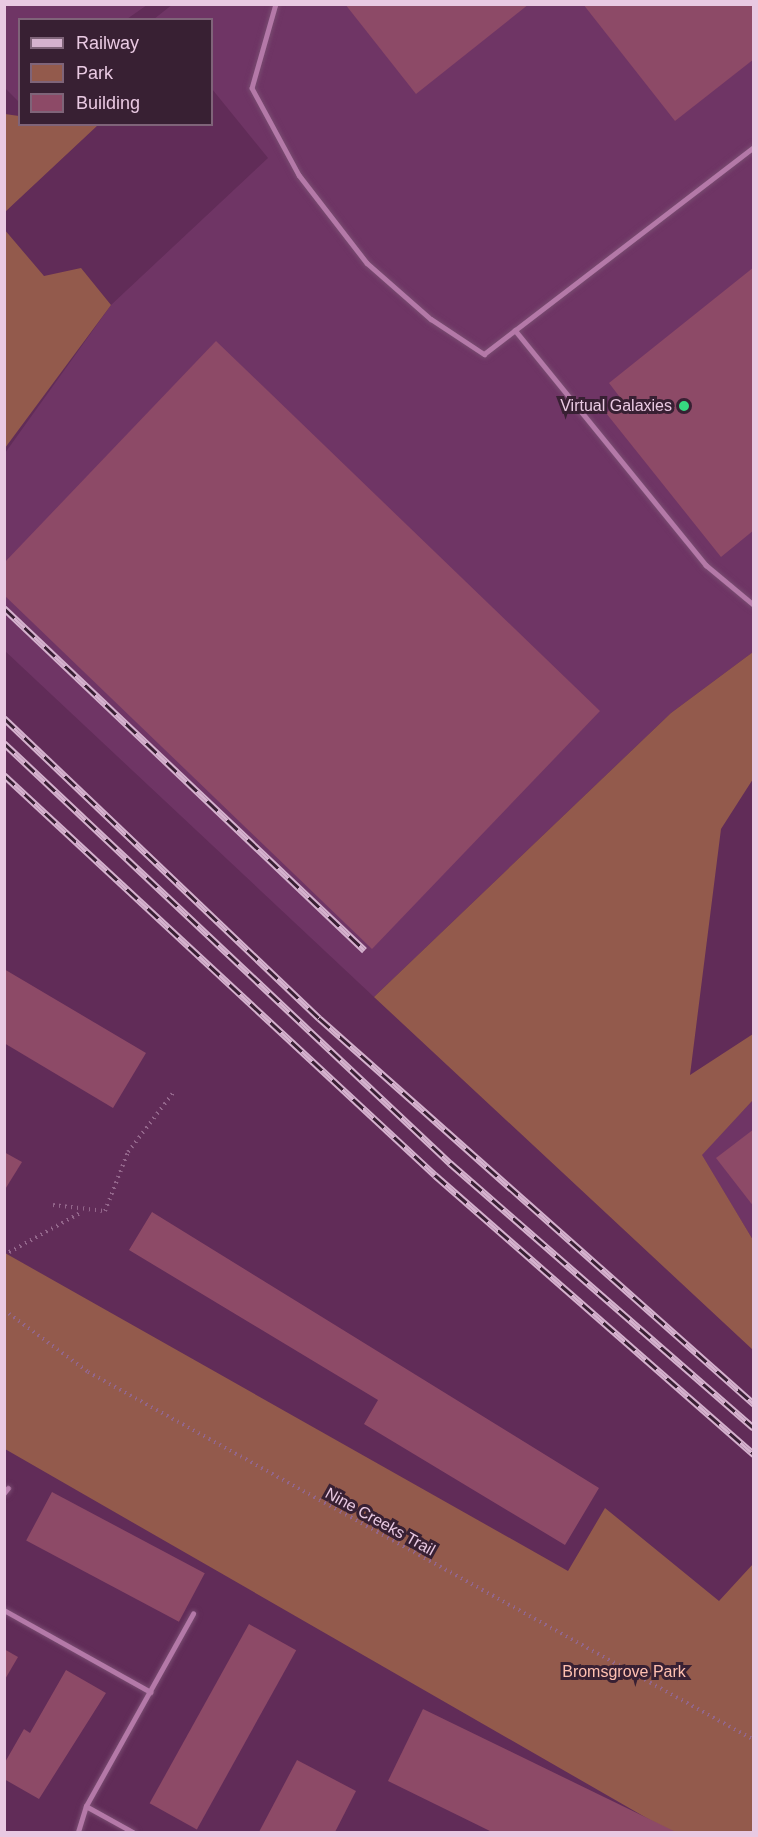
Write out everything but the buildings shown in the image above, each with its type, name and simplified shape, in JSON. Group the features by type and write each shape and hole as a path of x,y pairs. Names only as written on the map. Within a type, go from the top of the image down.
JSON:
{"lane":[{"path":"276,4 252,88 299,174 367,263 431,319 484,354 753,147"},
{"path":"515,330 706,565 753,605"},
{"path":"4,1610 152,1692"},
{"path":"78,1833 86,1806 152,1692 193,1614"},
{"path":"86,1806 133,1833"}],"path":[{"path":"53,1205 82,1212 105,1211 128,1152 173,1093"},
{"path":"4,1255 82,1212"},
{"name":"Nine Creeks Trail","path":"4,1310 88,1372 753,1740"}],"shaded area":[{"path":"5,4 147,5 128,18 18,18 18,101 5,88"},
{"path":"173,4 753,5 753,652 671,713 374,997 5,651 5,453 111,305 268,158 213,90 213,18 155,18"},
{"path":"753,1100 753,1240 701,1155"}],"green space":[{"path":"5,114 18,116 18,126 97,126 5,212"},
{"path":"4,229 44,276 81,268 111,305 5,448"},
{"path":"753,652 753,779 721,829 690,1075 753,1034 753,1100 702,1155 753,1240 753,1350 374,997 671,713"},
{"name":"Bromsgrove Park","path":"5,1253 568,1571 605,1508 719,1601 753,1564 753,1832 671,1832 5,1449"}],"railway":[{"path":"4,608 364,950"},
{"path":"4,718 319,1018 754,1404"},
{"path":"4,743 450,1163 754,1428"},
{"path":"4,775 435,1175 754,1454"}],"place":[{"name":"Virtual Galaxies","path":"684,406"}]}
